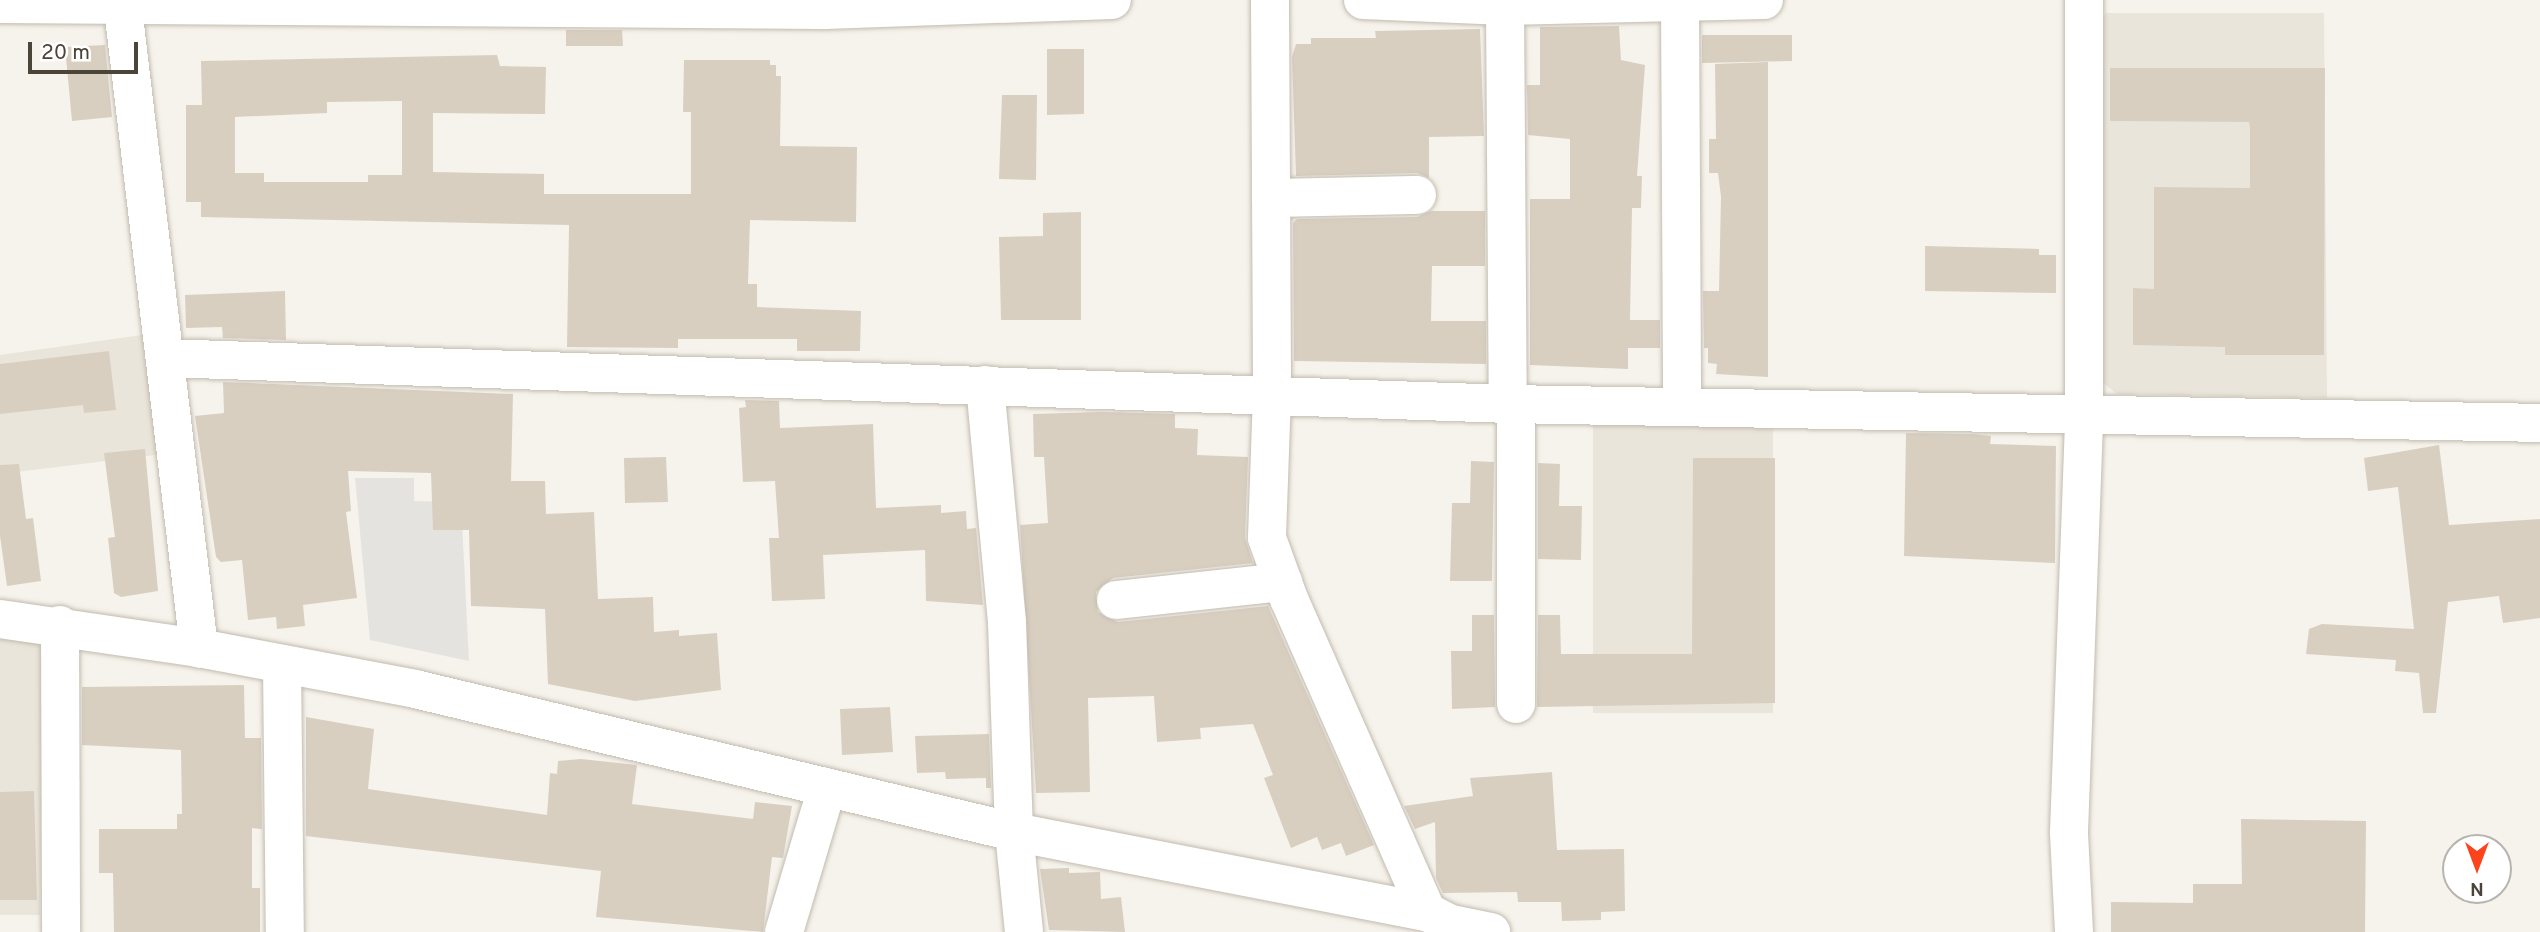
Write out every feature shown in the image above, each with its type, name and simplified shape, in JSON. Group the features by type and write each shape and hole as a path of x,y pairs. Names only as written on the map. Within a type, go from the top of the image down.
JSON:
{"street":[{"path":"0,4 122,1 664,4 825,10 1112,0"},
{"path":"1270,0 1272,394 1267,538 1283,582 1444,923"},
{"path":"1363,0 1505,6 1764,0"},
{"path":"2074,932 2069,832 2084,413 2084,0"},
{"path":"122,1 199,648"},
{"path":"1679,2 1682,406"},
{"path":"1505,6 1516,704"},
{"path":"1271,198 1418,195"},
{"path":"166,358 1512,404 2084,413 2540,424"},
{"path":"985,385 1007,622 1014,832 1024,932"},
{"path":"1116,600 1283,582"},
{"path":"0,619 60,625 199,648 415,689 1014,832 1491,932"},
{"path":"60,625 61,932"},
{"path":"282,664 285,932"},
{"path":"784,932 827,788"}],"shaded area":[{"path":"2106,13 2324,13 2327,398 2117,394 2098,379 2092,34"},
{"path":"149,334 163,454 0,474 0,355"},
{"path":"1593,414 1773,414 1773,713 1593,713"},
{"path":"355,478 414,478 414,501 461,502 469,661 370,640"},
{"path":"0,628 29,631 44,649 40,915 0,915"}],"building":[{"path":"1619,26 1621,60 1645,65 1637,176 1642,176 1641,208 1632,208 1630,320 1660,320 1660,348 1628,348 1628,369 1530,365 1530,199 1570,199 1570,139 1528,135 1527,85 1540,85 1540,27"},
{"path":"1480,29 1484,136 1429,137 1429,178 1417,173 1296,176 1292,57 1296,44 1311,44 1311,38 1376,38 1375,31"},
{"path":"566,30 622,30 623,46 566,46"},
{"path":"1702,35 1792,35 1792,61 1702,63"},
{"path":"105,45 112,117 72,121 65,47"},
{"path":"1047,49 1084,49 1084,114 1047,115"},
{"path":"497,55 500,66 546,67 545,114 433,113 433,172 544,174 544,194 691,194 691,112 683,112 684,60 770,60 770,65 776,65 776,76 781,76 780,146 857,147 856,222 750,220 748,284 757,284 757,307 861,311 860,351 797,351 797,339 678,339 678,348 567,347 569,225 201,217 201,202 186,202 186,105 202,105 201,61","holes":["402,101 402,175 368,175 368,182 264,182 264,173 235,173 235,117 327,113 327,102"]},
{"path":"1768,62 1768,377 1716,374 1717,364 1708,363 1708,348 1704,348 1703,291 1719,291 1721,197 1718,173 1709,173 1709,139 1716,139 1715,64"},
{"path":"2110,68 2325,68 2324,355 2225,355 2225,347 2133,345 2133,288 2154,289 2154,187 2250,188 2250,128 2249,122 2110,121"},
{"path":"1002,95 1037,95 1036,180 999,179"},
{"path":"1431,211 1485,211 1485,266 1432,266 1431,321 1486,321 1486,364 1294,361 1293,223 1297,219 1417,217"},
{"path":"1081,212 1081,320 1001,320 999,237 1043,236 1043,213"},
{"path":"1925,246 2039,249 2039,255 2056,255 2056,293 1925,291"},
{"path":"285,291 286,340 223,338 222,327 186,328 185,295"},
{"path":"109,351 116,410 84,413 83,405 0,414 0,364"},
{"path":"223,382 513,394 511,481 545,481 546,514 594,512 598,599 653,597 654,632 679,630 679,636 717,633 721,690 635,701 548,684 545,609 471,606 469,530 433,530 431,473 348,471 351,511 346,512 357,598 303,605 305,626 277,629 276,617 248,620 242,560 221,562 216,557 195,416 224,413"},
{"path":"745,400 779,401 780,428 873,424 876,508 941,505 941,513 966,511 967,529 976,528 983,605 926,601 925,550 823,555 825,599 772,601 769,538 779,538 775,481 743,482 739,408 746,407"},
{"path":"1033,414 1175,414 1175,428 1198,429 1197,455 1248,457 1245,538 1253,563 1113,578 1096,592 1098,612 1118,622 1268,606 1374,845 1346,856 1341,843 1322,850 1317,837 1291,848 1264,778 1273,775 1253,724 1200,728 1201,739 1157,742 1154,696 1088,698 1090,792 1036,793 1020,525 1048,523 1044,457 1034,457"},
{"path":"1906,433 1972,434 1991,436 1990,444 2056,446 2055,563 1904,556"},
{"path":"2439,445 2449,525 2540,519 2540,618 2503,623 2499,596 2448,602 2436,713 2423,713 2419,673 2395,671 2396,660 2306,654 2309,629 2322,624 2414,629 2398,487 2368,491 2364,458"},
{"path":"145,449 158,591 121,597 114,593 108,538 115,537 104,453"},
{"path":"666,457 668,502 625,503 624,458"},
{"path":"1693,458 1775,458 1775,703 1537,707 1538,615 1560,615 1561,654 1692,654"},
{"path":"1471,461 1494,462 1492,581 1450,581 1452,503 1470,503"},
{"path":"1538,463 1560,464 1559,506 1582,506 1581,560 1538,559"},
{"path":"19,464 26,519 33,518 41,581 7,586 0,536 0,465"},
{"path":"1472,615 1494,615 1495,707 1452,709 1451,651 1472,651"},
{"path":"244,685 245,738 261,738 262,829 252,828 252,888 260,888 260,932 114,932 113,873 99,873 99,829 177,829 177,814 182,814 181,750 82,745 82,687"},
{"path":"890,707 893,752 842,755 840,709"},
{"path":"306,717 374,729 368,789 547,815 550,773 557,774 558,761 581,759 637,765 632,804 753,819 755,802 792,806 783,858 772,857 763,932 596,917 601,871 306,836"},
{"path":"989,734 991,788 986,788 986,778 946,779 945,772 917,773 915,736"},
{"path":"1552,772 1557,850 1624,849 1625,911 1601,912 1601,920 1562,921 1561,902 1518,902 1517,892 1443,893 1436,878 1435,822 1415,829 1404,806 1473,796 1470,778"},
{"path":"34,791 37,900 0,900 0,792"},
{"path":"2241,819 2366,821 2365,932 2111,932 2111,902 2193,903 2193,884 2242,884"},
{"path":"1069,868 1069,873 1100,872 1101,899 1121,897 1125,932 1049,930 1040,869"}]}
